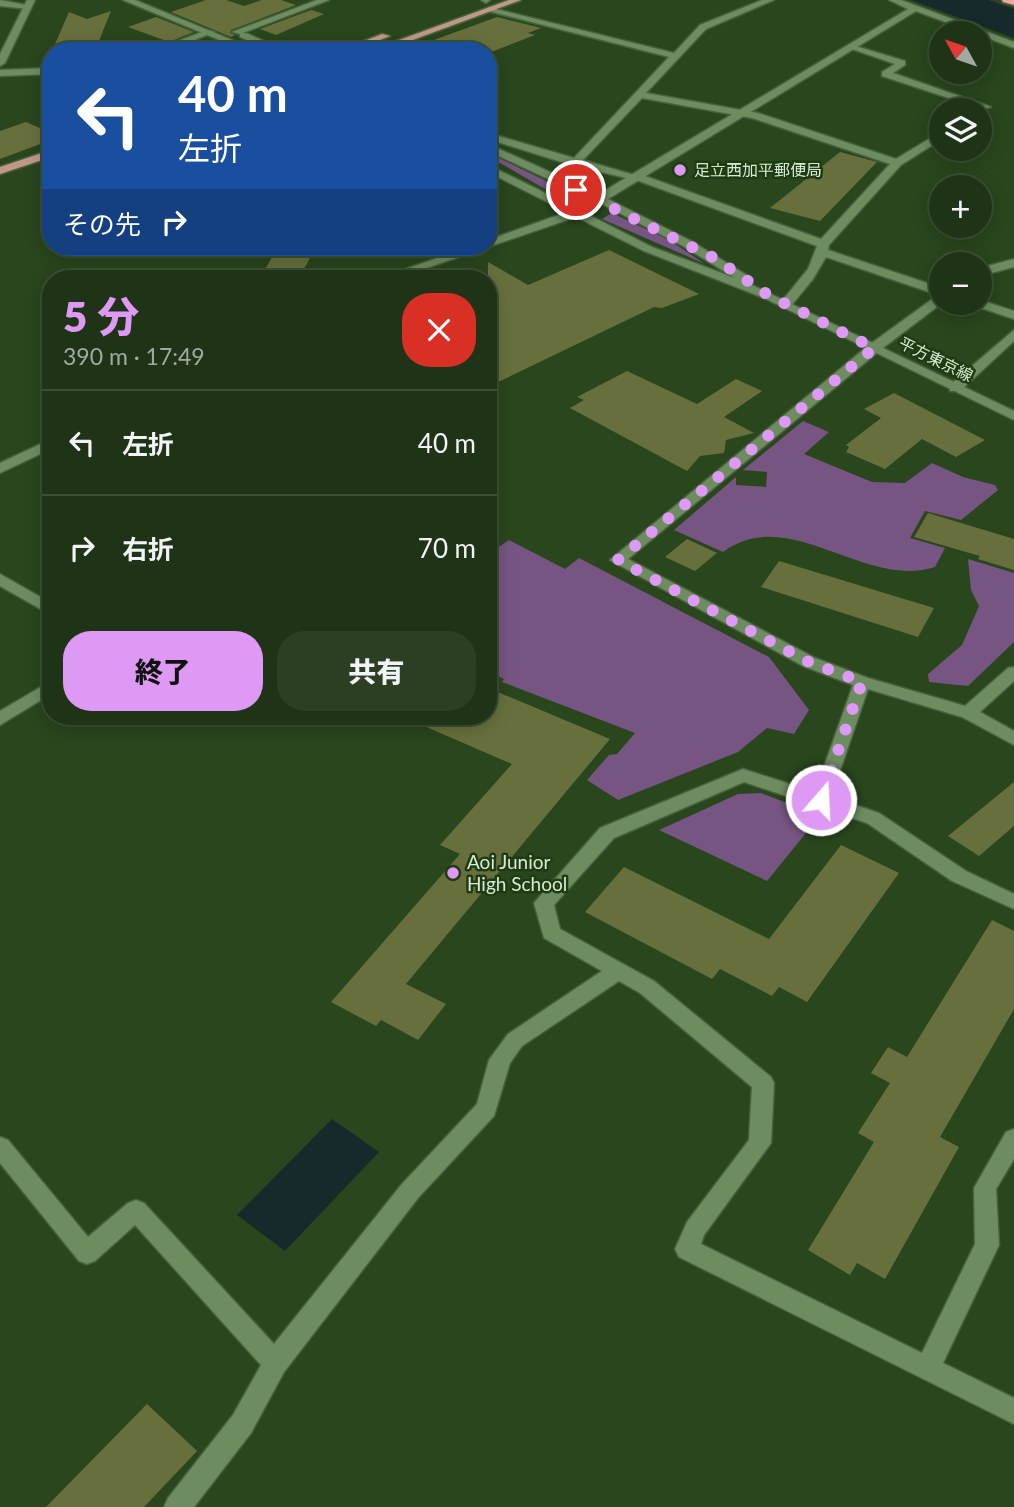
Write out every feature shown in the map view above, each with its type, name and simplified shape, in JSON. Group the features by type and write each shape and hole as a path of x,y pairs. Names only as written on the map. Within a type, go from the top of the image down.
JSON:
{"highway":[{"path":"1007,0 1014,2"}],"main road":[{"path":"369,42 487,2 517,0"},
{"path":"394,42 487,2"},
{"path":"0,171 42,156"},
{"path":"0,181 42,167"}],"street":[{"path":"127,0 234,42"},
{"path":"155,0 180,9"},
{"path":"297,0 311,5"},
{"path":"237,32 325,0"},
{"path":"575,163 703,27 727,15 770,0"},
{"path":"893,0 1014,45"},
{"path":"487,2 676,56"},
{"path":"0,3 29,3 0,63"},
{"path":"497,241 576,213 915,8"},
{"path":"204,18 261,42"},
{"path":"182,42 210,32"},
{"path":"852,46 902,63 886,74 959,98"},
{"path":"0,73 42,71"},
{"path":"641,95 742,113 805,131 897,163"},
{"path":"497,139 575,163 637,178 929,290"},
{"path":"786,304 794,293 802,289 822,248 897,163 929,142"},
{"name":"平方東京線","path":"497,151 716,259 768,295"},
{"name":"平方東京線","path":"497,173 678,262 768,295 1014,416"},
{"path":"411,270 454,256"},
{"path":"992,269 1014,263"},
{"path":"929,305 618,560 809,662 862,682 968,713 1014,739"},
{"path":"992,307 1014,315"},
{"path":"955,388 1014,334"},
{"path":"0,469 42,448"},
{"path":"0,579 42,605"},
{"path":"968,713 1014,672"},
{"path":"821,800 862,682"},
{"path":"0,719 42,692"},
{"path":"1014,902 959,876 873,818 743,775 607,833 544,903 551,933 647,986 763,1083 760,1143 695,1229 687,1249 1014,1410"},
{"path":"177,1507 242,1424 275,1363 410,1191 486,1108 500,1060 516,1040 620,970"},
{"path":"928,1367 987,1245 985,1188 1014,1139"},
{"path":"0,1147 87,1253 136,1210 275,1363"}],"shaded area":[{"path":"497,157 567,191 557,196 497,161"},
{"path":"612,213 669,240 705,264 602,219"},
{"path":"803,421 829,432 804,454 872,482 905,483 932,463 963,477 995,485 998,490 961,520 925,511 910,538 945,548 935,567 908,571 881,567 800,541 774,537 748,540 723,552 674,530 736,477 736,485 766,487 767,472 743,470"},
{"path":"509,540 565,569 579,558 769,657 809,710 794,734 767,728 738,752 618,800 587,780 609,755 617,754 635,733 502,682 504,679 497,676 497,548"},
{"path":"968,559 1014,573 1014,642 968,686 929,682 928,674 962,645 979,606 971,590"},
{"path":"761,793 808,811 806,833 767,881 659,830 738,794"}],"water":[{"path":"911,0 989,0 1014,9 1014,38 992,30 992,21 968,21"},
{"path":"332,1119 379,1152 285,1251 237,1215"}],"building":[{"path":"206,0 226,0 244,6 262,0 281,0 296,5 231,30 230,33 235,35 231,37 171,12"},
{"path":"311,10 324,14 276,35 260,29"},
{"path":"111,11 99,42 56,42 69,12 87,19"},
{"path":"156,17 194,32 169,42 128,27"},
{"path":"497,17 541,28 528,33 535,35 497,50 497,42 428,42"},
{"path":"26,122 42,129 42,143 0,159 0,131"},
{"path":"840,152 877,162 820,221 770,208"},
{"path":"609,250 699,294 662,308 654,307 497,383 497,270 488,270 488,262 528,285"},
{"path":"273,256 311,256 303,270 265,270"},
{"path":"627,371 697,404 736,379 762,391 724,417 754,433 726,440 724,453 700,456 687,471 570,408 584,400 577,397"},
{"path":"894,393 985,440 956,457 922,439 885,469 846,452 849,447 846,445 881,418 864,409"},
{"path":"928,513 1014,539 1014,570 978,559 980,556 914,537"},
{"path":"687,539 717,553 695,571 665,557"},
{"path":"779,561 934,608 918,637 761,587"},
{"path":"497,692 610,739 406,984 446,1004 418,1040 381,1020 376,1026 331,1002 460,854 440,845 512,764 422,725 497,725"},
{"path":"1014,782 1014,826 979,856 948,836"},
{"path":"841,845 899,873 807,1002 779,987 772,996 720,969 712,979 585,912 624,867 769,939"},
{"path":"992,920 1014,931 1014,1009 940,1137 959,1147 885,1279 857,1263 850,1275 808,1250 874,1142 858,1133 890,1083 871,1073 888,1047 907,1057"},
{"path":"147,1404 197,1451 144,1507 46,1507"}],"place":[{"name":"足立西加平郵便局","path":"680,170"},
{"name":"Aoi Junior High School","path":"453,873"}],"route":[{"path":"576,190 716,259 768,295 874,348 618,560 809,662 862,682 821,800"}]}
